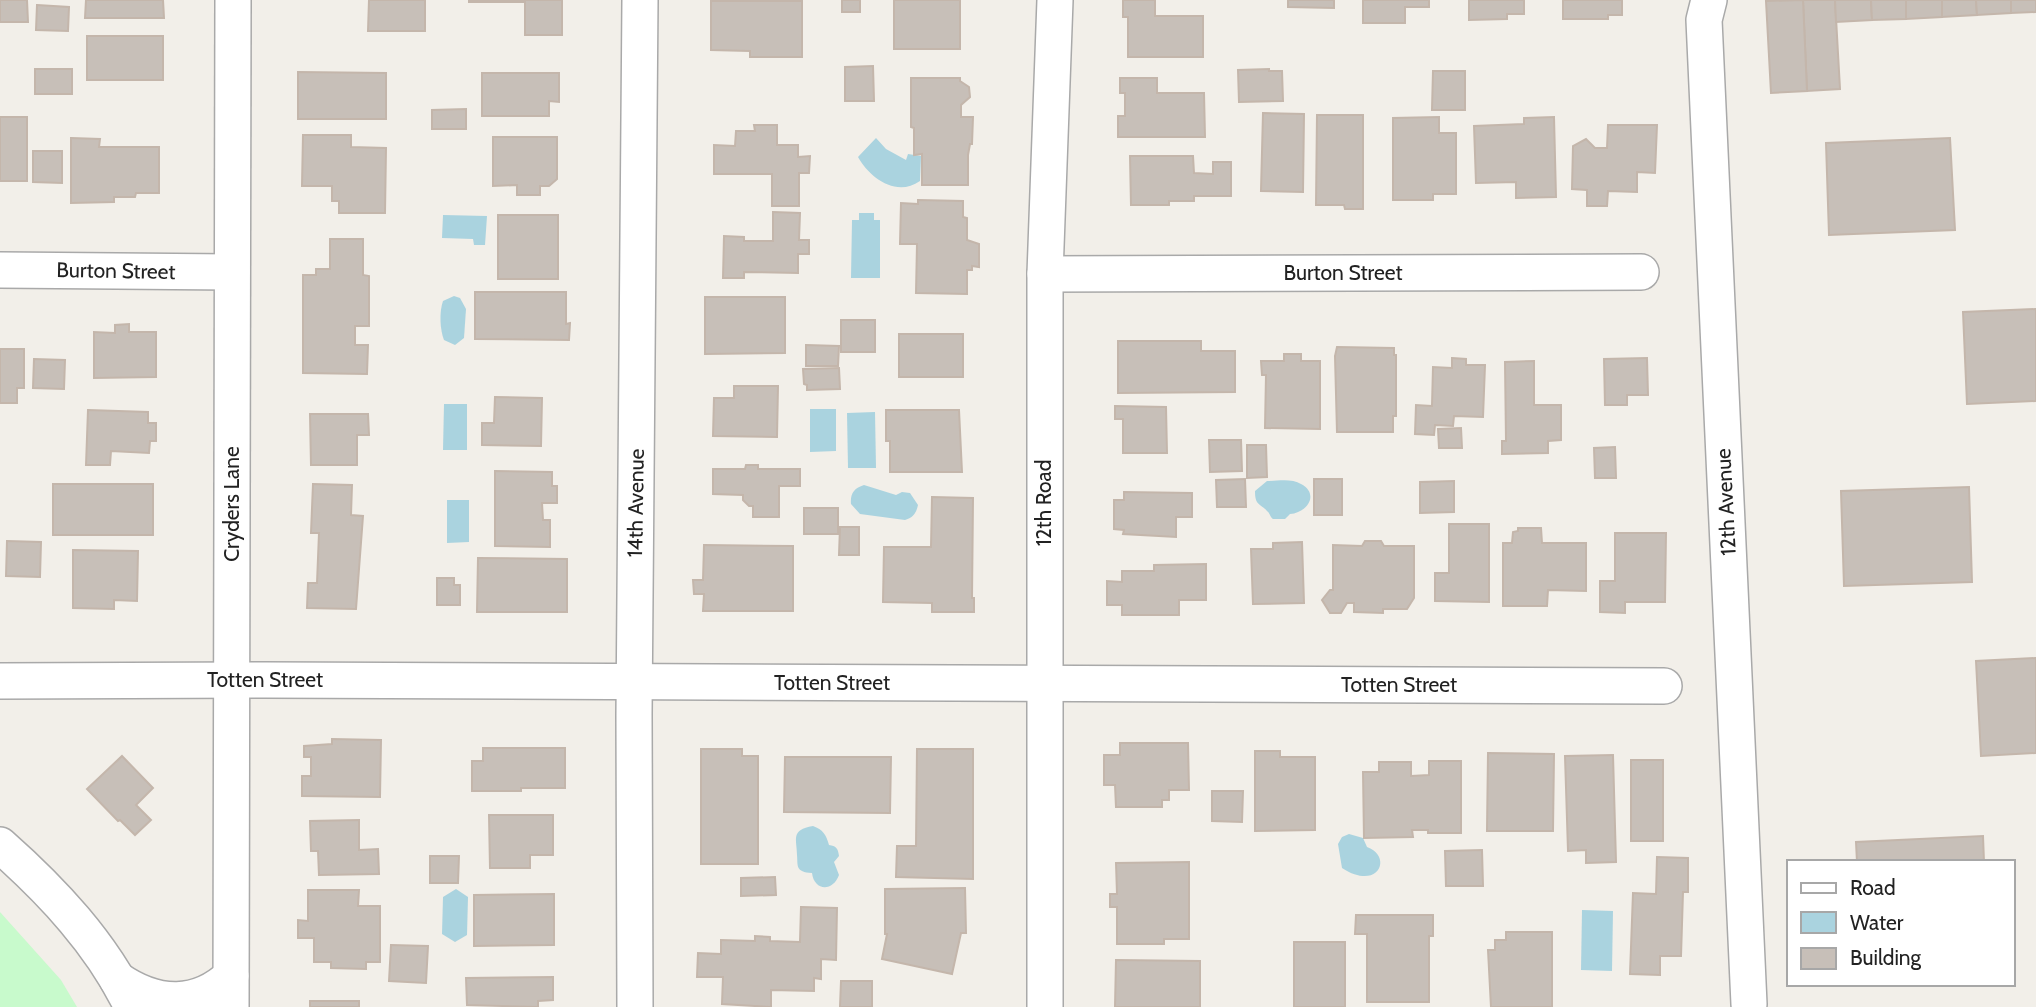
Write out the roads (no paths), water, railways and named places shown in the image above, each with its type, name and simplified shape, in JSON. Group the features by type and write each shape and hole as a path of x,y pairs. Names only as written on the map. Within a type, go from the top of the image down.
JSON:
{"street":[{"name":"Cryders Lane","path":"231,991 233,0"},
{"name":"14th Avenue","path":"635,1007 640,0"},
{"name":"12th Road","path":"1045,1007 1045,274 1055,0"},
{"name":"12th Avenue","path":"1709,0 1704,20 1749,1004"},
{"name":"Burton Street","path":"0,270 232,272"},
{"name":"Burton Street","path":"1045,274 1642,272"},
{"name":"Totten Street","path":"0,681 1664,686"},
{"path":"0,845 68,912 95,946 124,993 171,1006 189,1006 231,991"}],"water":[{"path":"876,138 886,149 906,160 908,154 921,156 920,181 911,186 893,186 869,172 858,157"},
{"path":"859,213 874,213 874,220 880,220 880,278 851,278 852,220 859,220"},
{"path":"443,215 487,216 485,245 474,245 473,239 442,238"},
{"path":"454,296 460,298 466,309 464,338 455,345 444,340 440,321 443,301"},
{"path":"444,404 467,404 467,450 443,450"},
{"path":"810,409 836,409 836,451 810,452"},
{"path":"875,412 876,468 848,468 847,413"},
{"path":"1267,481 1297,482 1310,493 1309,502 1302,510 1285,519 1273,519 1257,502 1255,496 1255,491"},
{"path":"864,485 896,495 902,492 910,493 918,505 915,512 911,518 905,520 860,514 851,504 851,497 855,490"},
{"path":"447,500 469,500 469,542 447,543"},
{"path":"813,826 824,833 829,845 839,853 834,862 839,875 828,887 820,886 813,879 812,873 800,870 798,865 796,836 801,830"},
{"path":"1349,834 1363,838 1367,847 1379,857 1378,870 1373,874 1365,876 1342,868 1338,844 1342,837"},
{"path":"456,889 468,897 467,935 455,942 442,934 443,897"},
{"path":"1582,910 1613,911 1612,971 1581,970"}]}
